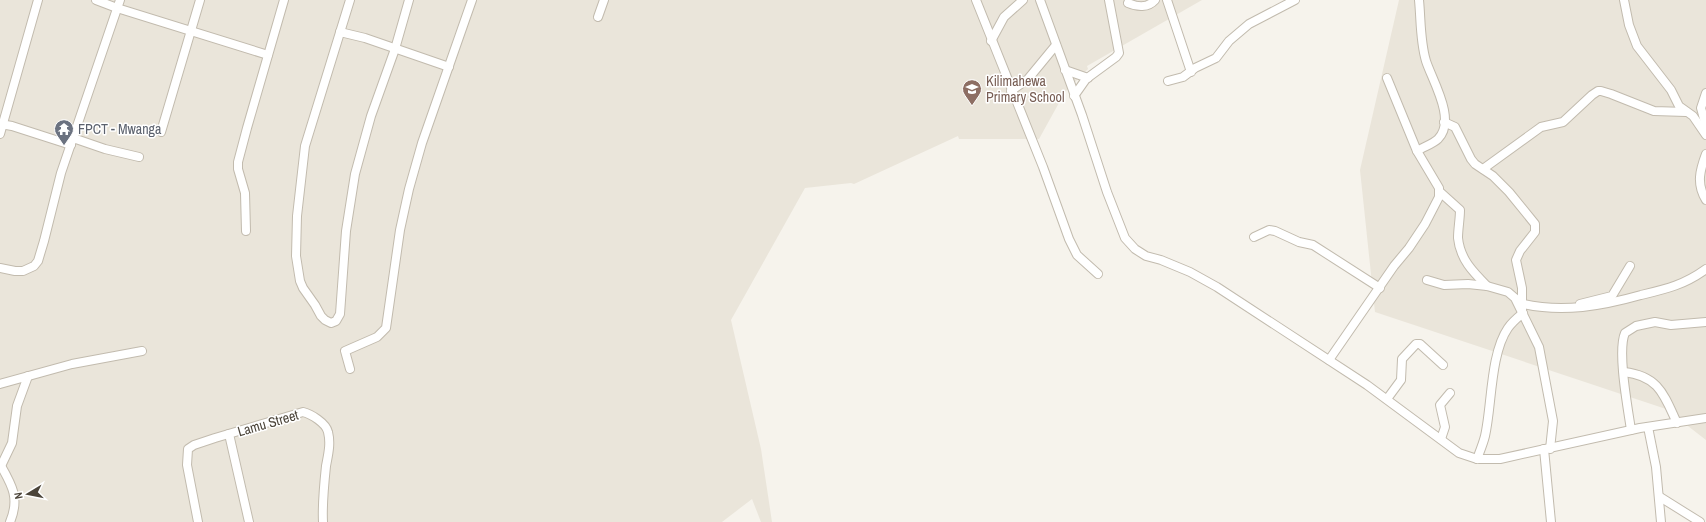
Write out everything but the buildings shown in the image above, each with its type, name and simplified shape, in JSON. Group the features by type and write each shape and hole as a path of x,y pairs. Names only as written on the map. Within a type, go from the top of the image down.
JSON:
{"street":[{"path":"0,134 1,125 38,0"},
{"path":"96,0 118,4 190,30 268,55"},
{"path":"161,132 200,0"},
{"path":"246,231 244,193 238,169 238,162 284,0"},
{"path":"350,0 305,146 297,209 296,256 303,288 321,316 331,323 336,321 340,314 346,231 355,174 371,116 395,49 409,0"},
{"path":"350,369 345,351 377,337 386,328 400,230 409,189 422,143 450,67 472,0"},
{"path":"598,17 604,0"},
{"path":"976,0 991,41 1043,167 1069,239 1077,255 1098,274"},
{"path":"991,41 1004,17 1023,0"},
{"path":"1040,0 1109,199 1125,238 1135,249 1146,256 1161,260 1190,272 1217,287 1387,399 1459,453 1477,459 1500,459 1631,430 1706,418"},
{"path":"1074,96 1088,78 1116,57 1119,53 1109,0"},
{"path":"1128,4 1142,6 1151,4 1155,0"},
{"path":"1167,0 1191,72"},
{"path":"1168,80 1183,77 1216,58 1229,41 1249,24 1296,0"},
{"path":"1417,151 1438,139 1444,122 1444,106 1424,52 1420,26 1419,0"},
{"path":"1624,0 1629,25 1637,46 1671,90 1679,106 1692,116 1706,135"},
{"path":"0,268 23,271 30,269 38,261 72,141 118,4"},
{"path":"340,32 450,67"},
{"path":"1012,91 1028,79 1056,45"},
{"path":"1065,70 1088,78"},
{"path":"1387,78 1417,151 1440,192 1460,210 1458,240 1461,253 1469,267 1487,286"},
{"path":"1483,169 1541,127 1563,122 1598,91 1611,94 1654,111 1686,112"},
{"path":"1706,94 1701,108 1706,126"},
{"path":"1444,122 1455,127 1471,159 1493,176 1509,192 1536,227 1535,232 1520,251 1516,260 1522,288 1522,309 1506,330 1500,346 1493,376 1485,436 1477,459"},
{"path":"1,125 12,126 139,158"},
{"path":"1706,154 1699,178 1701,193 1706,200"},
{"path":"1329,360 1394,266 1410,248 1425,224 1439,197 1440,192"},
{"path":"1254,237 1269,230 1275,231 1299,242 1313,245 1380,288"},
{"path":"1566,308 1612,296 1630,266"},
{"path":"1522,309 1566,308 1601,305 1667,289 1691,280 1706,269"},
{"path":"1427,280 1444,285 1468,284 1487,286 1501,290 1512,295 1522,309 1539,347 1552,413 1553,429 1547,449 1551,522"},
{"path":"1631,430 1622,343 1625,333 1629,329 1636,326 1655,322 1671,325 1706,322"},
{"path":"1387,399 1401,380 1402,359 1405,354 1416,344 1420,344 1443,365"},
{"path":"0,384 72,364 142,351"},
{"path":"1624,372 1638,374 1648,378 1656,385 1665,397 1677,423"},
{"path":"10,522 15,506 15,495 1,465 12,443 17,406 28,376"},
{"path":"1441,439 1445,427 1440,405 1450,393"},
{"name":"Lamu Street","path":"198,522 187,465 188,448 303,412 308,413 322,423 328,431 329,447 323,496 323,522"},
{"path":"1648,427 1656,467 1660,497 1661,522"},
{"path":"229,434 249,522"},
{"path":"1660,497 1700,522"}],"shaded area":[{"path":"0,0 1202,0 1087,66 1088,69 1065,92 1039,139 959,139 958,136 854,184 851,183 805,188 731,320 761,449 772,522 761,522 752,499 722,522 0,522"},
{"path":"1399,0 1706,0 1706,440 1666,409 1375,312 1360,170"}],"place":[{"name":"Kilimahewa Primary School","path":"972,106"},
{"name":"FPCT - Mwanga","path":"64,146"}]}
